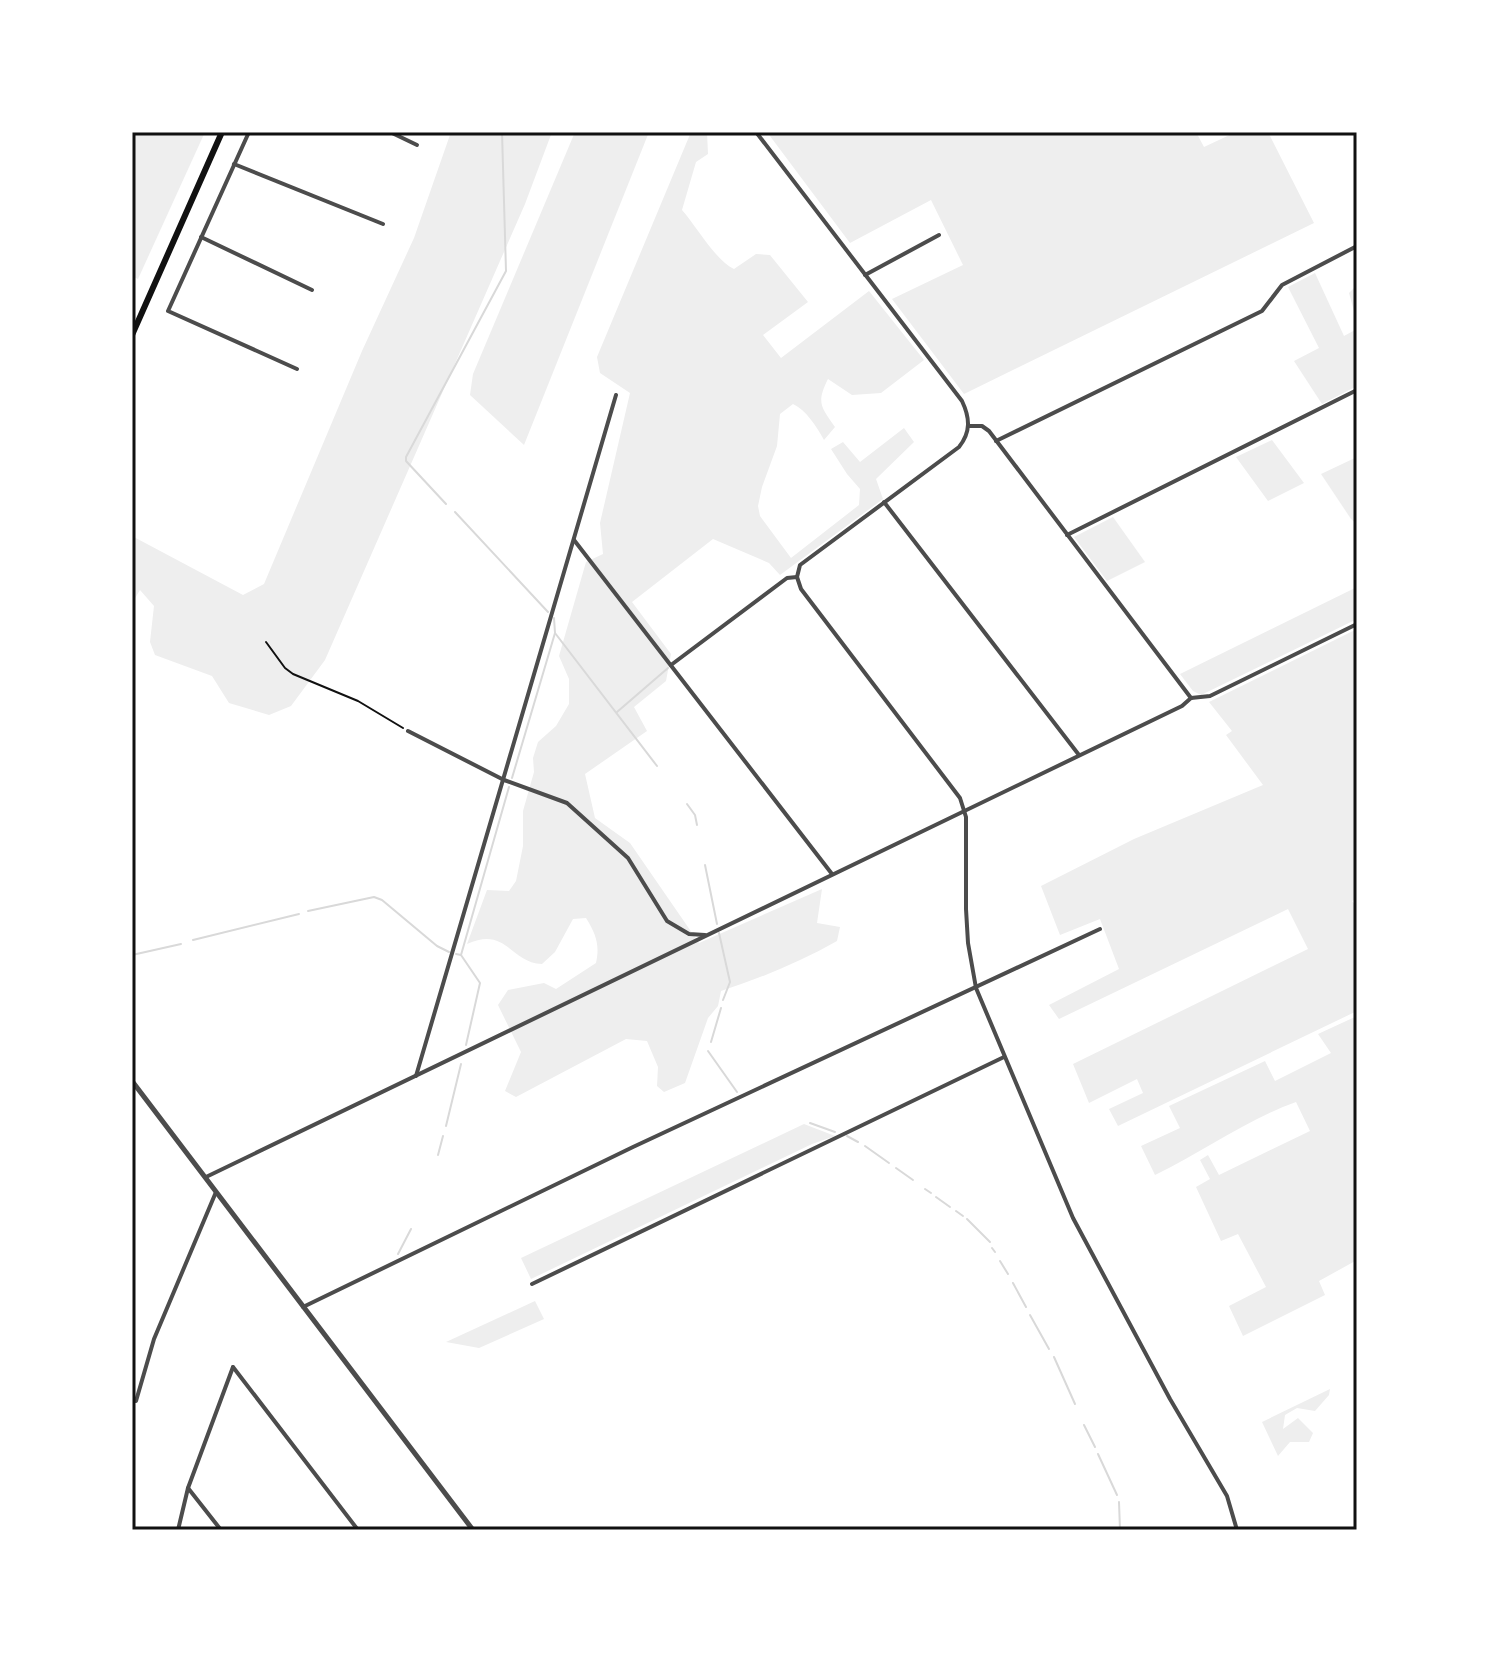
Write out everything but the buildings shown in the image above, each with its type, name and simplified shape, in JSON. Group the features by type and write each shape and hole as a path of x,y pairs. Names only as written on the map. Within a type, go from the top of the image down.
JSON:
{"main road":[{"path":"132,335 222,132"}],"street":[{"path":"249,132 168,311 297,369"},
{"path":"390,132 417,145"},
{"path":"756,132 962,401 969,426 967,436 959,447 800,565 797,577 801,589 954,788 964,810 966,920 976,988 1073,1218 1170,1399 1227,1496 1237,1530"},
{"path":"234,164 383,224"},
{"path":"865,275 939,235"},
{"path":"201,237 312,290"},
{"path":"996,441 1262,311 1282,285 1357,246"},
{"path":"1067,535 1357,390"},
{"path":"416,1076 616,395"},
{"path":"969,426 987,429 1191,698"},
{"path":"884,502 1079,755"},
{"path":"574,540 832,874"},
{"path":"671,665 787,578 797,577"},
{"path":"206,1177 1182,706 1191,698 1210,696 1357,624"},
{"path":"408,731 504,780 567,803 628,858 667,921 689,934 707,935"},
{"path":"303,1307 633,1147 1100,929"},
{"path":"532,1284 1004,1057"},
{"path":"132,1081 473,1530"},
{"path":"136,1401 154,1339 216,1192"},
{"path":"178,1530 188,1488 233,1367 358,1530"},
{"path":"188,1488 221,1530"}],"path":[{"path":"266,642 293,674 358,701 408,731"}],"shaded area":[{"path":"132,132 205,132 138,279 132,276"},
{"path":"451,132 552,132 525,204 325,660 291,706 269,715 229,703 212,676 155,655 150,642 154,606 140,590 132,603 132,536 243,595 264,584 362,351 414,238"},
{"path":"575,132 649,132 524,445 470,395 473,374"},
{"path":"691,132 707,132 708,154 696,162 682,210 727,265 734,269 756,254 770,255 808,302 763,335 781,358 869,291 924,360 881,393 852,395 828,379 821,399 835,427 824,440 811,419 793,404 780,414 777,446 758,506 760,516 791,558 859,505 860,489 831,449 843,442 860,462 904,428 914,442 876,479 883,499 780,575 769,563 713,539 632,602 671,654 666,681 634,707 647,731 585,774 595,818 630,843 699,943 822,889 817,923 840,927 837,941 823,949 721,991 718,1006 708,1018 685,1083 664,1092 657,1086 658,1067 647,1041 626,1039 516,1097 505,1091 521,1052 498,1005 508,990 544,983 556,989 596,963 598,951 595,935 586,918 573,919 555,952 542,964 522,958 491,939 467,944 487,890 509,891 516,881 523,846 523,811 534,772 533,758 538,742 556,726 569,704 569,679 559,656 586,562 603,554 600,523 630,393 600,373 597,357"},
{"path":"767,132 1196,132 1204,147 1236,132 1268,132 1314,223 964,394 892,299 963,265 931,200 850,243"},
{"path":"1315,273 1344,336 1355,330 1356,318 1349,293 1357,285 1357,386 1322,404 1294,361 1319,348 1288,287"},
{"path":"1272,440 1304,483 1268,501 1236,457"},
{"path":"1357,457 1357,524 1321,474"},
{"path":"1113,517 1145,562 1107,581 1074,537"},
{"path":"1357,587 1357,619 1201,695 1193,691 1180,674"},
{"path":"1357,629 1357,898 1352,901 1357,907 1357,1011 1118,1126 1109,1109 1143,1093 1137,1079 1089,1103 1073,1064 1308,949 1288,909 1059,1019 1049,1005 1119,969 1100,919 1060,935 1041,886 1134,839 1263,785 1226,735 1232,731 1209,702"},
{"path":"1357,1016 1357,1260 1319,1281 1325,1295 1243,1336 1229,1306 1266,1287 1238,1234 1221,1241 1196,1187 1210,1179 1200,1160 1208,1155 1219,1175 1310,1131 1296,1102 1155,1175 1141,1146 1180,1128 1169,1106 1265,1061 1275,1081 1331,1053 1318,1034"},
{"path":"804,1124 835,1136 812,1144 531,1279 521,1258"},
{"path":"535,1301 544,1319 479,1348 446,1342"},
{"path":"1330,1389 1329,1395 1315,1411 1297,1408 1285,1415 1283,1429 1298,1418 1313,1433 1309,1442 1290,1442 1278,1456 1262,1422"}],"waterway":[{"path":"446,504 406,461 406,457 506,271 502,132"},
{"path":"455,512 548,612"},
{"path":"512,778 555,633 554,618"},
{"path":"555,633 657,766"},
{"path":"617,712 668,668"},
{"path":"461,955 509,787"},
{"path":"687,804 695,815 697,825"},
{"path":"705,865 717,924"},
{"path":"308,911 374,897 449,952"},
{"path":"193,940 299,914"},
{"path":"719,933 730,982 723,1000"},
{"path":"132,955 181,944"},
{"path":"456,954 461,955 480,983 466,1045"},
{"path":"711,1042 721,1008"},
{"path":"708,1051 737,1092"},
{"path":"446,1126 461,1064"},
{"path":"810,1123 835,1132"},
{"path":"438,1155 443,1136"},
{"path":"847,1136 858,1142"},
{"path":"865,1146 889,1163"},
{"path":"896,1168 913,1180"},
{"path":"925,1189 931,1193"},
{"path":"936,1197 950,1207"},
{"path":"956,1211 963,1216"},
{"path":"967,1219 990,1242"},
{"path":"398,1254 411,1229"},
{"path":"992,1248 995,1252"},
{"path":"1000,1261 1008,1274"},
{"path":"1013,1283 1026,1307"},
{"path":"1030,1315 1049,1349"},
{"path":"1054,1357 1075,1404"},
{"path":"1084,1425 1095,1447"},
{"path":"1098,1454 1117,1495"},
{"path":"1119,1502 1120,1530"}]}
